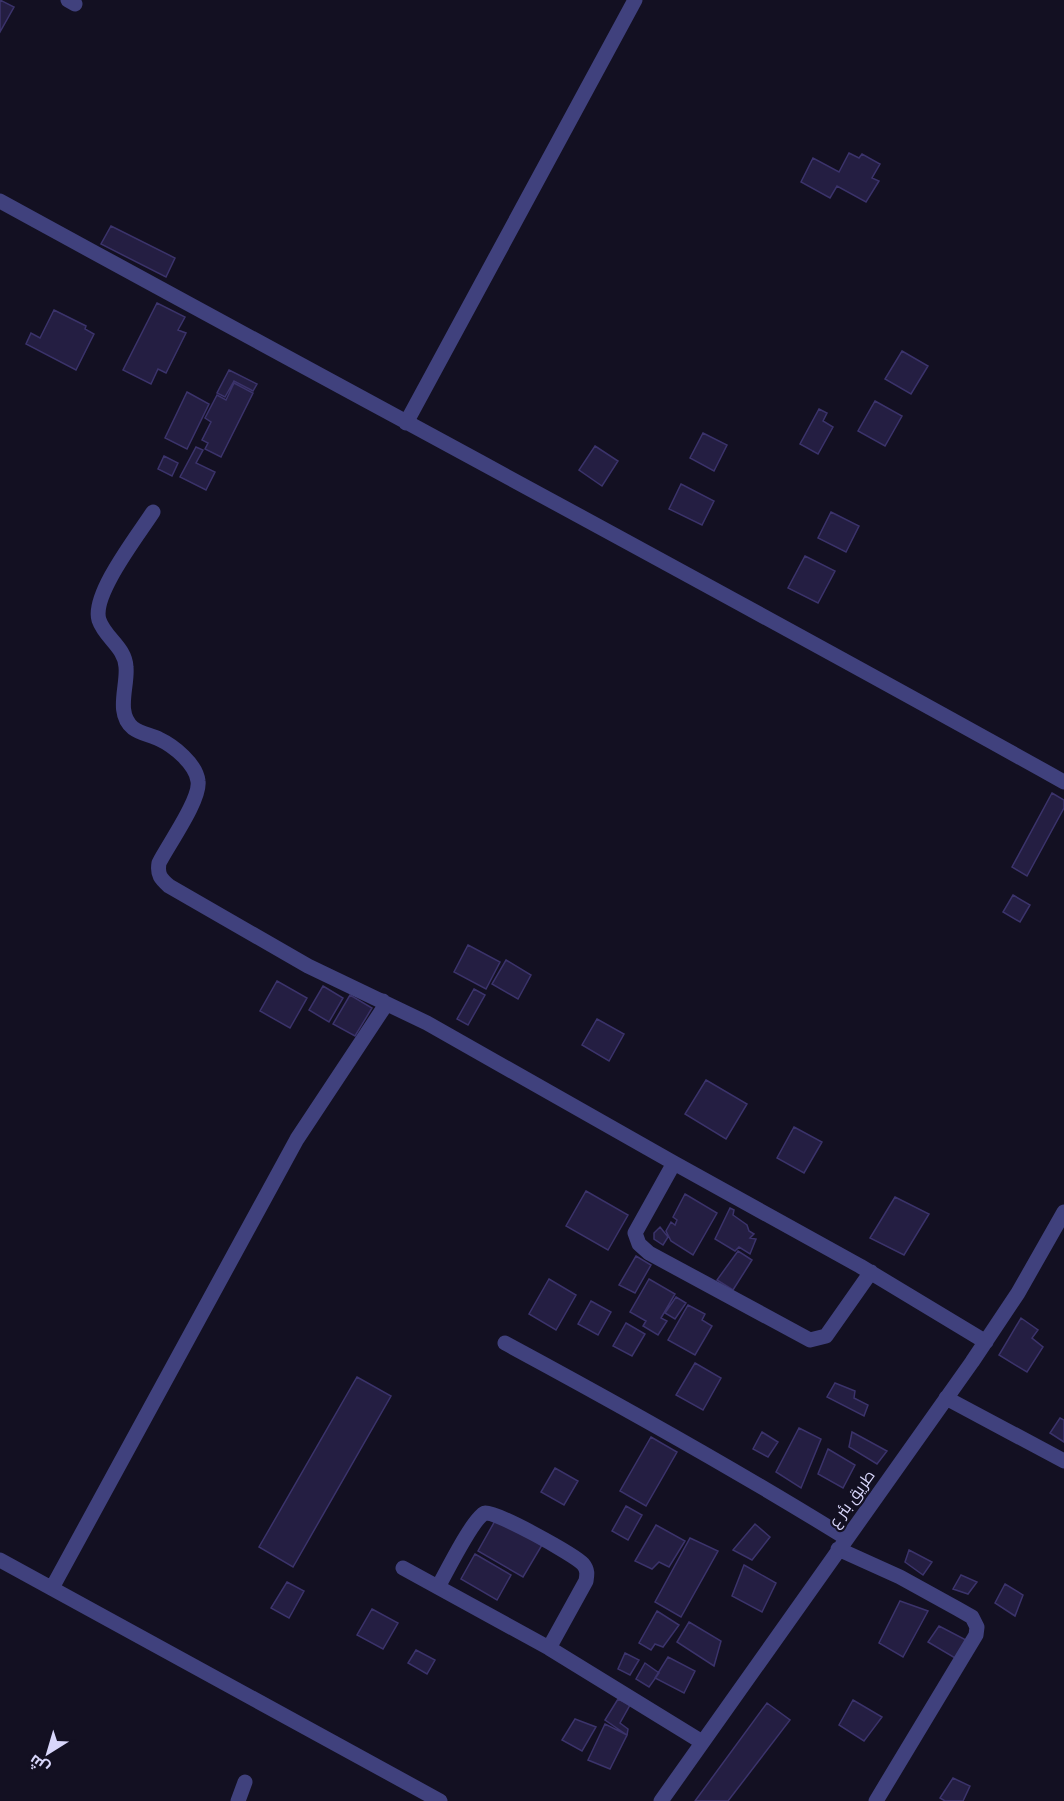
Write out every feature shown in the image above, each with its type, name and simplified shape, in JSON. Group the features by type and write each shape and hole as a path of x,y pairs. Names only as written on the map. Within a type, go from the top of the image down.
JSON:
{"street":[{"path":"406,423 634,0"},
{"path":"0,201 406,423 818,644 1064,782"},
{"path":"153,512 108,581 99,602 98,611 99,620 106,633 123,654 126,667 123,698 128,721 132,727 159,739 179,753 192,767 198,780 196,797 159,863 160,879 308,966 427,1023 871,1272 986,1342"},
{"path":"52,1588 297,1139 383,1009 383,1001"},
{"path":"675,1163 635,1233 639,1244 649,1253 810,1340 826,1336 871,1272"},
{"name":"طريق بئر ع","path":"661,1801 986,1342 1018,1293 1064,1212"},
{"path":"505,1343 770,1490 842,1544 972,1617 977,1627 976,1635 876,1801"},
{"path":"946,1398 1064,1461"},
{"path":"438,1587 471,1528 484,1514 496,1514 528,1531 573,1557 583,1564 587,1572 586,1581 549,1648"},
{"path":"0,1560 440,1801"},
{"path":"404,1568 549,1648 702,1742"},
{"path":"238,1801 245,1782"}],"building":[{"path":"0,0 14,7 0,32"},
{"path":"849,153 859,158 862,154 880,164 872,178 879,181 866,202 837,186 830,198 801,182 813,158 839,172"},
{"path":"111,226 175,258 166,277 101,244"},
{"path":"157,303 185,317 178,330 186,333 166,373 158,369 151,384 123,370"},
{"path":"54,310 86,326 85,329 94,334 76,370 26,344 31,333 40,338"},
{"path":"902,351 928,366 911,394 885,379"},
{"path":"229,370 257,384 253,391 234,381 225,397 217,393"},
{"path":"234,383 253,393 221,457 205,449 208,443 202,440 211,422 205,418 217,395 226,400"},
{"path":"187,392 209,404 187,449 165,438"},
{"path":"875,401 902,416 885,446 858,431"},
{"path":"819,409 827,413 823,421 833,427 818,454 800,444"},
{"path":"703,433 727,445 714,471 690,458"},
{"path":"595,446 618,461 602,486 579,470"},
{"path":"196,447 203,450 196,463 215,472 206,490 180,477"},
{"path":"164,456 178,463 172,476 158,469"},
{"path":"681,484 714,501 702,525 669,509"},
{"path":"831,512 859,526 846,552 818,538"},
{"path":"805,556 835,571 818,603 788,588"},
{"path":"1052,793 1064,800 1064,808 1027,876 1012,867"},
{"path":"1013,895 1030,905 1020,922 1003,912"},
{"path":"468,945 500,962 486,989 454,972"},
{"path":"506,960 531,975 518,999 492,984"},
{"path":"277,981 307,998 290,1028 260,1011"},
{"path":"323,986 343,998 329,1022 309,1010"},
{"path":"474,989 485,995 468,1025 457,1019"},
{"path":"350,995 372,1008 355,1036 333,1024"},
{"path":"597,1019 624,1034 609,1061 582,1045"},
{"path":"706,1080 747,1104 726,1139 685,1114"},
{"path":"794,1127 822,1142 804,1173 777,1158"},
{"path":"586,1191 628,1215 608,1250 566,1226"},
{"path":"685,1194 717,1213 693,1255 671,1241 666,1231 671,1222 675,1225 677,1220 673,1217"},
{"path":"895,1197 929,1214 904,1255 870,1238"},
{"path":"730,1208 734,1210 733,1215 747,1225 749,1231 754,1234 750,1238 756,1239 750,1254 739,1247 735,1251 715,1239"},
{"path":"660,1227 668,1237 663,1245 654,1239 654,1233"},
{"path":"738,1251 752,1260 733,1290 717,1280"},
{"path":"636,1256 651,1265 635,1293 619,1285"},
{"path":"549,1279 576,1295 556,1330 529,1314"},
{"path":"649,1279 675,1294 661,1318 667,1321 658,1335 643,1326 646,1321 630,1312"},
{"path":"676,1297 686,1303 675,1319 665,1313"},
{"path":"591,1301 611,1312 598,1335 578,1324"},
{"path":"688,1305 705,1314 702,1320 712,1326 695,1355 668,1340"},
{"path":"1021,1318 1038,1330 1032,1338 1043,1347 1027,1372 999,1355"},
{"path":"626,1323 645,1334 632,1356 613,1346"},
{"path":"695,1363 721,1378 703,1410 676,1395"},
{"path":"357,1377 391,1396 293,1567 259,1547"},
{"path":"835,1383 855,1391 854,1398 868,1405 864,1416 827,1397"},
{"path":"1060,1418 1064,1420 1064,1442 1050,1433"},
{"path":"799,1428 821,1439 801,1488 776,1472"},
{"path":"762,1432 778,1442 768,1457 753,1449"},
{"path":"852,1432 887,1451 877,1464 849,1447"},
{"path":"651,1437 677,1452 646,1506 620,1491"},
{"path":"828,1449 855,1465 843,1488 818,1474"},
{"path":"555,1468 578,1481 564,1505 541,1492"},
{"path":"626,1506 642,1515 628,1540 612,1531"},
{"path":"496,1519 542,1545 523,1577 478,1551"},
{"path":"755,1524 770,1537 752,1560 733,1550"},
{"path":"656,1525 685,1541 669,1567 659,1562 652,1569 635,1561"},
{"path":"690,1538 718,1551 681,1617 655,1602"},
{"path":"909,1550 932,1562 923,1575 905,1562"},
{"path":"475,1554 511,1575 497,1600 461,1579"},
{"path":"744,1565 776,1583 762,1612 732,1596"},
{"path":"961,1575 977,1582 968,1594 953,1589"},
{"path":"287,1582 304,1591 289,1618 271,1608"},
{"path":"1005,1584 1023,1595 1015,1616 995,1603"},
{"path":"900,1601 928,1611 903,1657 879,1643"},
{"path":"372,1609 398,1623 383,1649 357,1635"},
{"path":"657,1611 679,1625 663,1647 655,1644 651,1650 639,1643"},
{"path":"689,1622 721,1641 714,1666 677,1642"},
{"path":"939,1626 966,1640 955,1658 928,1642"},
{"path":"416,1650 435,1660 427,1674 408,1663"},
{"path":"625,1653 639,1660 630,1675 618,1669"},
{"path":"668,1657 695,1671 684,1693 655,1678"},
{"path":"645,1663 659,1673 649,1687 636,1679"},
{"path":"618,1699 630,1705 620,1723 628,1729 627,1735 605,1720"},
{"path":"853,1700 882,1717 864,1741 839,1725"},
{"path":"767,1703 790,1720 728,1801 695,1801"},
{"path":"575,1719 596,1727 582,1751 562,1740"},
{"path":"605,1724 627,1735 610,1769 588,1760"},
{"path":"953,1778 970,1786 963,1801 945,1801 940,1798"}]}
